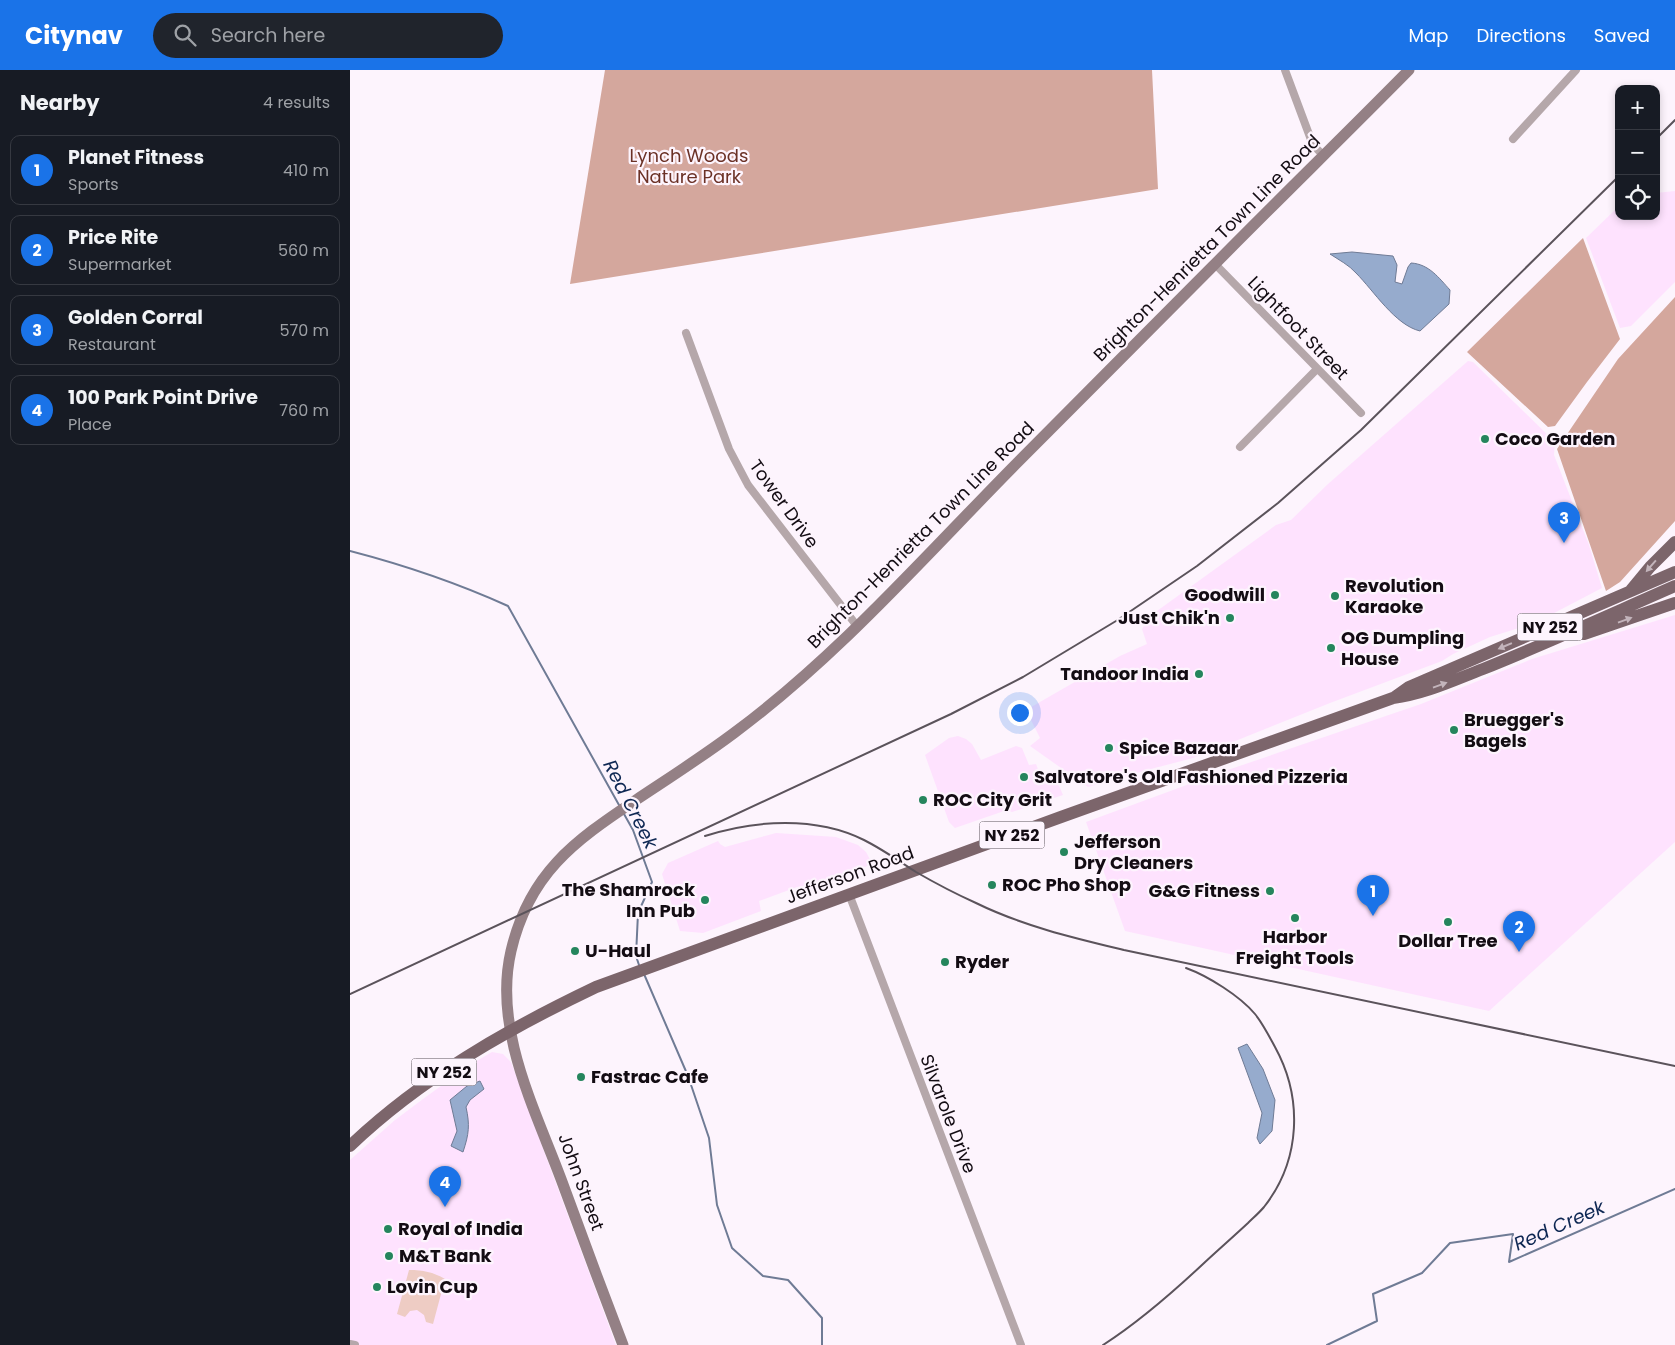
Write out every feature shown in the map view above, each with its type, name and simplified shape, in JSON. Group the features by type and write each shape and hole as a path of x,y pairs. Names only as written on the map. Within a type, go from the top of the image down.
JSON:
{"main road":[{"path":"1630,592 1650,567 1675,542"},
{"name":"Jefferson Road","path":"1394,698 1409,687 1675,572"},
{"name":"Jefferson Road","path":"350,1146 412,1094 469,1054 569,999 632,973 849,894 1394,698 1411,696 1512,657 1675,586"},
{"path":"1512,657 1534,652 1675,603"}],"street":[{"path":"1285,70 1313,145 1324,156"},
{"name":"Brighton-Henrietta Town Line Road","path":"510,1030 506,999 506,976 514,937 522,914 532,894 554,863 604,821 757,716 857,626 1214,264 1409,70"},
{"path":"1513,139 1576,70"},
{"name":"Lightfoot Street","path":"1214,264 1361,413"},
{"name":"Tower Drive","path":"686,333 729,449 748,485 857,626"},
{"path":"1240,447 1317,369"},
{"name":"Silvarole Drive","path":"849,894 1021,1345"},
{"name":"John Street","path":"510,1030 513,1046 528,1091 623,1345"},
{"path":"350,1344 355,1345"}],"shaded area":[{"path":"1675,191 1675,282 1631,326 1620,328 1586,238 1615,210 1615,220 1660,220 1660,193"},
{"path":"1468,361 1473,362 1555,442 1554,455 1589,545 1602,588 1535,623 1490,637 1442,661 1330,703 1193,758 1088,787 1030,746 1040,738 1026,710 1120,656 1147,644 1142,629 1150,616 1276,525 1291,520 1328,484"},
{"path":"1675,615 1675,842 1489,1011 1125,931 1086,822 1222,772 1421,704 1532,659"},
{"path":"958,736 972,744 981,760 1016,746 1022,748 1029,765 1036,764 1042,780 1055,776 1063,795 1012,812 1007,810 955,828 949,822 925,755 949,738"},
{"path":"776,833 836,837 858,845 866,852 872,863 818,884 797,887 759,901 761,911 703,933 680,931 662,874 668,863 718,841 725,847"},
{"path":"492,1052 503,1054 511,1062 616,1345 350,1345 350,1160 395,1120 470,1065"},
{"path":"409,1270 428,1272 445,1279 433,1324 426,1322 424,1315 417,1310 410,1311 405,1317 397,1314"}],"green space":[{"name":"Lynch Woods Nature Park","path":"605,70 1152,70 1158,189 570,284"},
{"path":"1583,238 1620,339 1555,426 1548,427 1467,352"},
{"path":"1675,297 1675,521 1620,582 1606,591 1557,449 1618,359"}],"water":[{"path":"1352,252 1393,256 1397,265 1395,282 1402,284 1411,263 1423,266 1433,272 1450,290 1449,304 1420,331 1411,328 1385,307 1353,270 1330,254"},
{"path":"1247,1044 1263,1069 1275,1100 1272,1131 1260,1144 1257,1138 1262,1113 1238,1048"},
{"path":"480,1081 484,1089 470,1100 466,1107 468,1130 463,1152 451,1146 457,1131 450,1100 467,1086"}],"waterway":[{"name":"Red Creek","path":"350,551 430,575 508,606 619,805"},
{"name":"Red Creek","path":"624,814 633,830 652,882 638,913 636,956 639,965"},
{"name":"Red Creek","path":"644,974 688,1076 709,1138 717,1205 732,1248 763,1276 788,1280 822,1318 822,1345"},
{"name":"Red Creek","path":"1327,1345 1377,1321 1373,1294 1422,1273 1450,1243 1513,1234 1509,1262 1675,1189"}],"railway":[{"path":"1660,135 1675,120"},
{"path":"350,994 951,714 1023,677 1116,621 1197,566 1278,503 1361,430 1615,180"},
{"path":"705,836 744,826 765,824 806,824 826,827 864,840 916,872 994,911 1030,925 1068,936 1124,950 1675,1066"},
{"path":"1103,1345 1129,1327 1167,1296 1264,1207 1276,1189 1291,1149 1294,1108 1290,1087 1284,1067 1266,1030 1255,1014 1241,1000 1214,981 1186,968"}],"place":[{"name":"Coco Garden","path":"1485,439"},
{"name":"Golden Corral","path":"1564,543"},
{"name":"Goodwill","path":"1275,595"},
{"name":"Revolution Karaoke","path":"1335,596"},
{"name":"Just Chik'n","path":"1230,618"},
{"name":"OG Dumpling House","path":"1331,648"},
{"name":"Tandoor India","path":"1199,674"},
{"name":"Bruegger's Bagels","path":"1454,730"},
{"name":"Spice Bazaar","path":"1109,748"},
{"name":"Salvatore's Old Fashioned Pizzeria","path":"1024,777"},
{"name":"ROC City Grit","path":"923,800"},
{"name":"Jefferson Dry Cleaners","path":"1064,852"},
{"name":"ROC Pho Shop","path":"992,885"},
{"name":"G&G Fitness","path":"1270,891"},
{"name":"The Shamrock Inn Pub","path":"705,900"},
{"name":"Planet Fitness","path":"1373,916"},
{"name":"Harbor Freight Tools","path":"1295,918"},
{"name":"Dollar Tree","path":"1448,922"},
{"name":"U-Haul","path":"575,951"},
{"name":"Price Rite","path":"1519,952"},
{"name":"Ryder","path":"945,962"},
{"name":"Fastrac Cafe","path":"581,1077"},
{"name":"100 Park Point Drive","path":"445,1207"},
{"name":"Royal of India","path":"388,1229"},
{"name":"M&T Bank","path":"389,1256"},
{"name":"Lovin Cup","path":"377,1287"}]}
